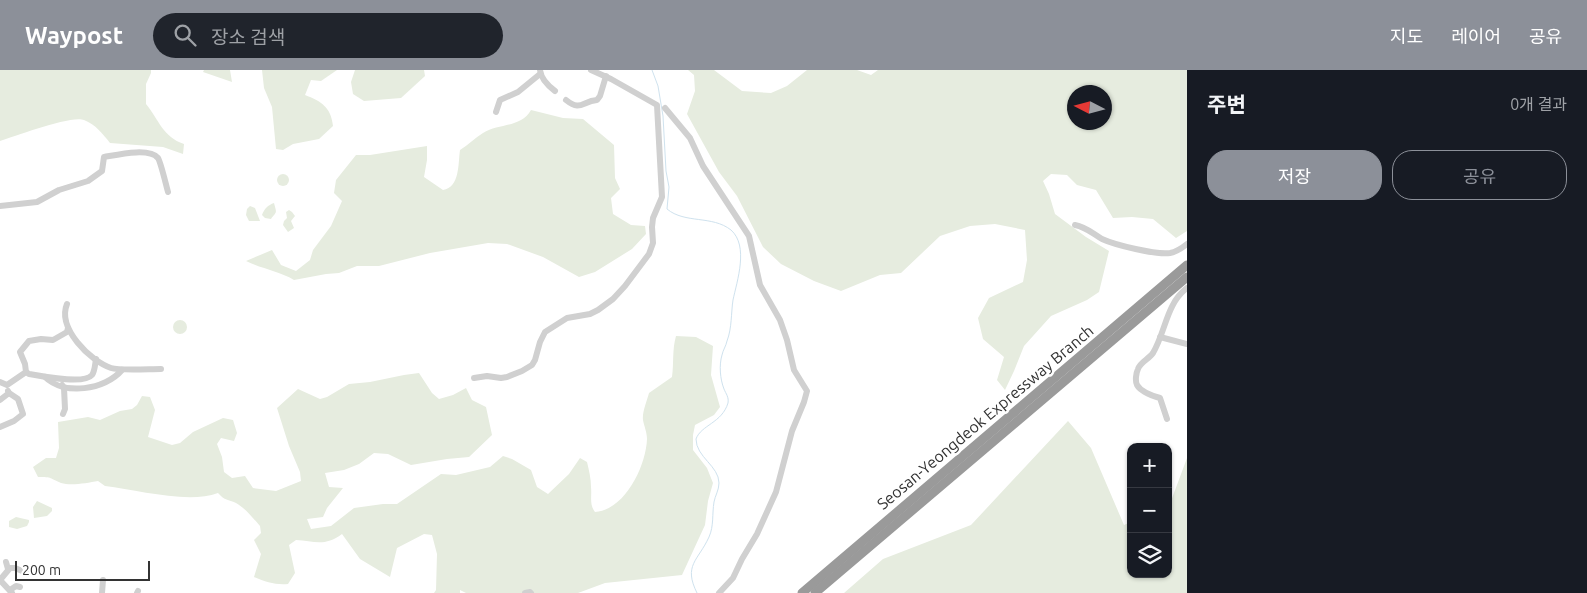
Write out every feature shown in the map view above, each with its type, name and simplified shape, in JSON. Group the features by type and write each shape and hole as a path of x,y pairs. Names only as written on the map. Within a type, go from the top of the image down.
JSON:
{"highway":[{"name":"Seosan-Yeongdeok Expressway Branch","path":"802,593 1187,265"},
{"name":"Seosan-Yeongdeok Expressway Branch","path":"815,593 1187,277"}],"street":[{"path":"474,378 487,376 508,377 532,365 545,332 567,318 590,314 613,299 649,254 653,243 653,218 662,197 657,105 606,76 590,70"},
{"path":"496,112 500,100 518,92 540,72 547,85 555,91"},
{"path":"566,100 575,106 580,106 597,100 606,76"},
{"path":"665,108 690,138 708,173 749,236 760,285 780,320 794,370 807,391 792,431 776,492 757,534 732,578 719,593"},
{"path":"0,206 37,202 58,190 95,178 102,171 104,157 134,153 152,154 158,159 168,192"},
{"path":"1074,225 1084,227 1115,244 1128,247 1169,253 1187,244"},
{"path":"1167,419 1160,398 1142,390 1137,384 1136,377 1138,368 1152,355 1174,302 1187,288"},
{"path":"67,304 64,315 68,328 80,344 96,359 112,369 161,369"},
{"path":"26,372 20,352 26,343 31,340 53,340 66,332 68,328"},
{"path":"1160,337 1187,344"},
{"path":"26,372 29,374 71,379 89,377 93,374 96,359"},
{"path":"45,376 50,382 84,390 114,378 122,370"},
{"path":"0,382 8,384 26,372"},
{"path":"0,427 14,421 23,414 18,399 9,393 8,384"},
{"path":"62,385 64,388 65,409 62,414"},
{"path":"0,400 9,393"},
{"path":"6,562 8,570"},
{"path":"20,587 16,586 11,592 0,580 8,570 15,568 27,573"},
{"path":"102,593 103,580"},
{"path":"525,593 531,593"}],"shaded area":[{"path":"0,70 151,70 146,84 146,104 166,132 184,144 183,154 163,147 110,143 92,124 77,119 56,123 0,141"},
{"path":"204,70 230,70 232,82 203,72"},
{"path":"262,70 337,70 321,81 311,80 305,95 316,100 327,109 333,126 319,139 293,144 283,150 276,149 272,107 264,88"},
{"path":"355,70 424,70 425,76 401,98 364,101 353,94 351,82"},
{"path":"688,70 714,70 742,91 771,93 787,86 807,70 857,70 871,75 878,70 1187,70 1187,231 1176,238 1153,219 1113,218 1096,190 1077,185 1067,175 1051,174 1043,181 1055,214 1109,251 1099,292 1087,300 1051,316 1024,346 1005,390 997,380 1004,357 983,339 978,318 989,298 1023,282 1027,260 1025,230 995,224 970,226 940,236 901,273 880,275 841,291 814,281 781,264 763,247 737,196 719,172 687,114 695,91 694,75"},
{"path":"531,110 563,118 583,119 614,145 615,178 620,189 611,198 613,214 631,225 645,226 646,234 632,249 595,272 579,277 543,257 507,244 488,243 430,253 379,266 357,266 339,273 294,280 246,261 272,250 281,265 296,271 310,260 313,250 331,226 342,201 334,193 336,180 356,155 370,155 427,146 424,177 443,190 449,188 455,180 460,150 489,130 522,120"},
{"path":"281,174 285,174 289,180 285,186 281,186 277,182 277,178"},
{"path":"274,203 275,213 271,219 265,218 262,215 264,211"},
{"path":"250,206 255,208 260,221 249,221 246,215 247,209"},
{"path":"289,210 295,216 291,221 294,228 288,232 283,225 287,218 286,212"},
{"path":"180,320 185,322 187,327 185,332 180,334 175,332 173,327 175,322"},
{"path":"676,336 696,337 713,346 711,375 720,407 714,415 695,425 693,450 707,468 713,483 708,501 705,525 682,575 605,583 578,593 466,593 460,590 460,593 434,593 436,590 437,554 432,535 424,534 397,548 390,577 360,559 342,534 330,541 296,540 289,545 295,573 288,584 275,584 254,577 261,554 254,540 261,533 260,526 243,508 225,499 218,493 206,496 178,497 105,486 98,481 65,484 49,478 38,477 33,467 46,458 56,458 59,448 58,422 88,417 100,420 120,411 132,409 137,405 142,396 150,397 155,410 148,437 172,445 180,443 193,432 223,418 233,420 237,433 234,441 221,438 217,444 222,457 224,472 232,478 245,476 253,488 276,491 301,481 300,472 289,446 277,408 298,389 320,399 349,384 419,373 432,393 439,399 453,395 466,388 472,400 486,407 492,435 469,457 411,465 388,454 374,453 359,464 344,470 325,473 329,487 343,488 327,508 323,517 307,519 311,529 331,526 354,508 397,504 441,474 456,475 490,467 503,456 531,470 537,487 548,494 569,474 580,458 587,462 591,481 591,503 595,512 616,504 632,485 638,473 643,462 647,439 643,414 649,393 672,377"},
{"path":"1068,421 1091,448 1124,525 1127,524 1127,578 1172,578 1172,498 1187,458 1187,593 844,593 883,559 971,525"},
{"path":"37,501 52,508 52,511 47,516 34,518 33,507"},
{"path":"16,517 29,520 27,526 17,529 9,527 9,521"}],"waterway":[{"path":"652,70 658,86 663,116 666,171 669,187 667,209 674,214 724,225 736,237 741,254 730,331 720,363 720,372 728,403 721,415 702,430 696,439 700,451 715,471 719,483 714,502 711,533 692,569 691,576 697,593"}]}
